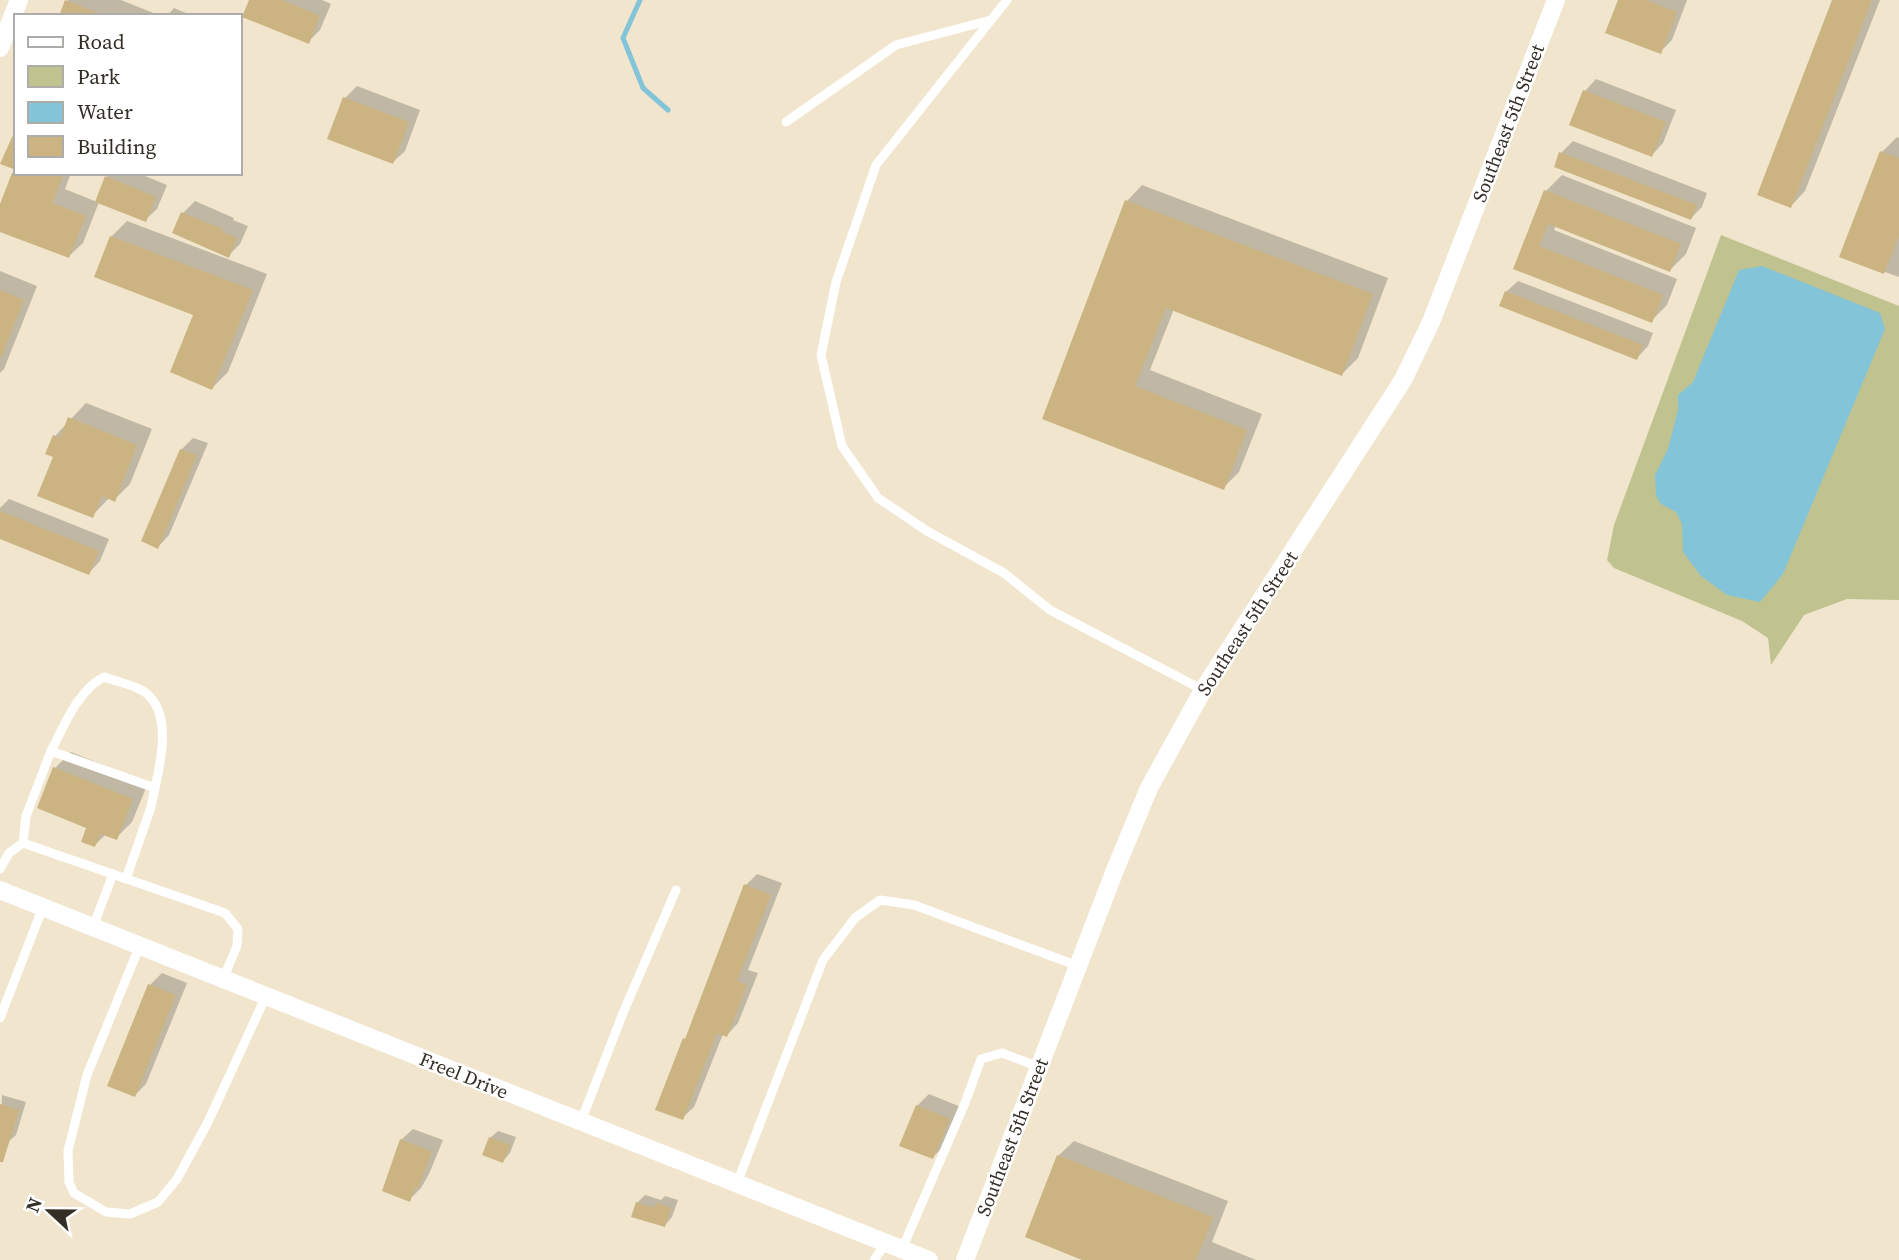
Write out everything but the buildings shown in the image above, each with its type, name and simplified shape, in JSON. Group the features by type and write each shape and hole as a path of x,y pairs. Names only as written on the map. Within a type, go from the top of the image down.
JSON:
{"street":[{"path":"0,47 19,0"},
{"name":"Southeast 5th Street","path":"965,1260 1149,788 1203,690 1403,380 1431,322 1556,0"},
{"name":"Freel Drive","path":"0,890 929,1260"}],"lane":[{"path":"1007,0 876,165 836,282 821,355 842,446 878,498 928,531 1004,573 1050,610 1203,690"},
{"path":"786,122 896,45 992,20"},
{"path":"0,869 9,853 23,843 26,816 51,751 67,719 93,682 104,677 146,693 159,710 164,748 151,807 126,879"},
{"path":"51,751 155,788"},
{"path":"23,843 225,913 238,929 237,946 223,979"},
{"path":"93,927 113,874"},
{"path":"581,1121 623,1013 676,890"},
{"path":"737,1183 823,960 855,918 880,900 914,905 1078,966"},
{"path":"0,1018 43,907"},
{"path":"139,945 86,1075 68,1151 69,1181 74,1193 106,1212 130,1214 158,1202 177,1180 208,1122 266,996"},
{"path":"874,1260 894,1246 965,1103 981,1059 1002,1053 1039,1067"}],"green space":[{"path":"1721,235 1899,306 1899,600 1847,599 1804,615 1771,665 1768,638 1742,621 1614,568 1607,560 1614,525"}],"water":[{"path":"1762,266 1880,313 1885,329 1783,574 1760,602 1727,595 1701,576 1683,552 1682,524 1676,512 1661,504 1656,496 1655,475 1668,449 1678,410 1678,395 1693,382 1739,270"}],"waterway":[{"path":"640,0 623,38 643,88 668,110"}]}
